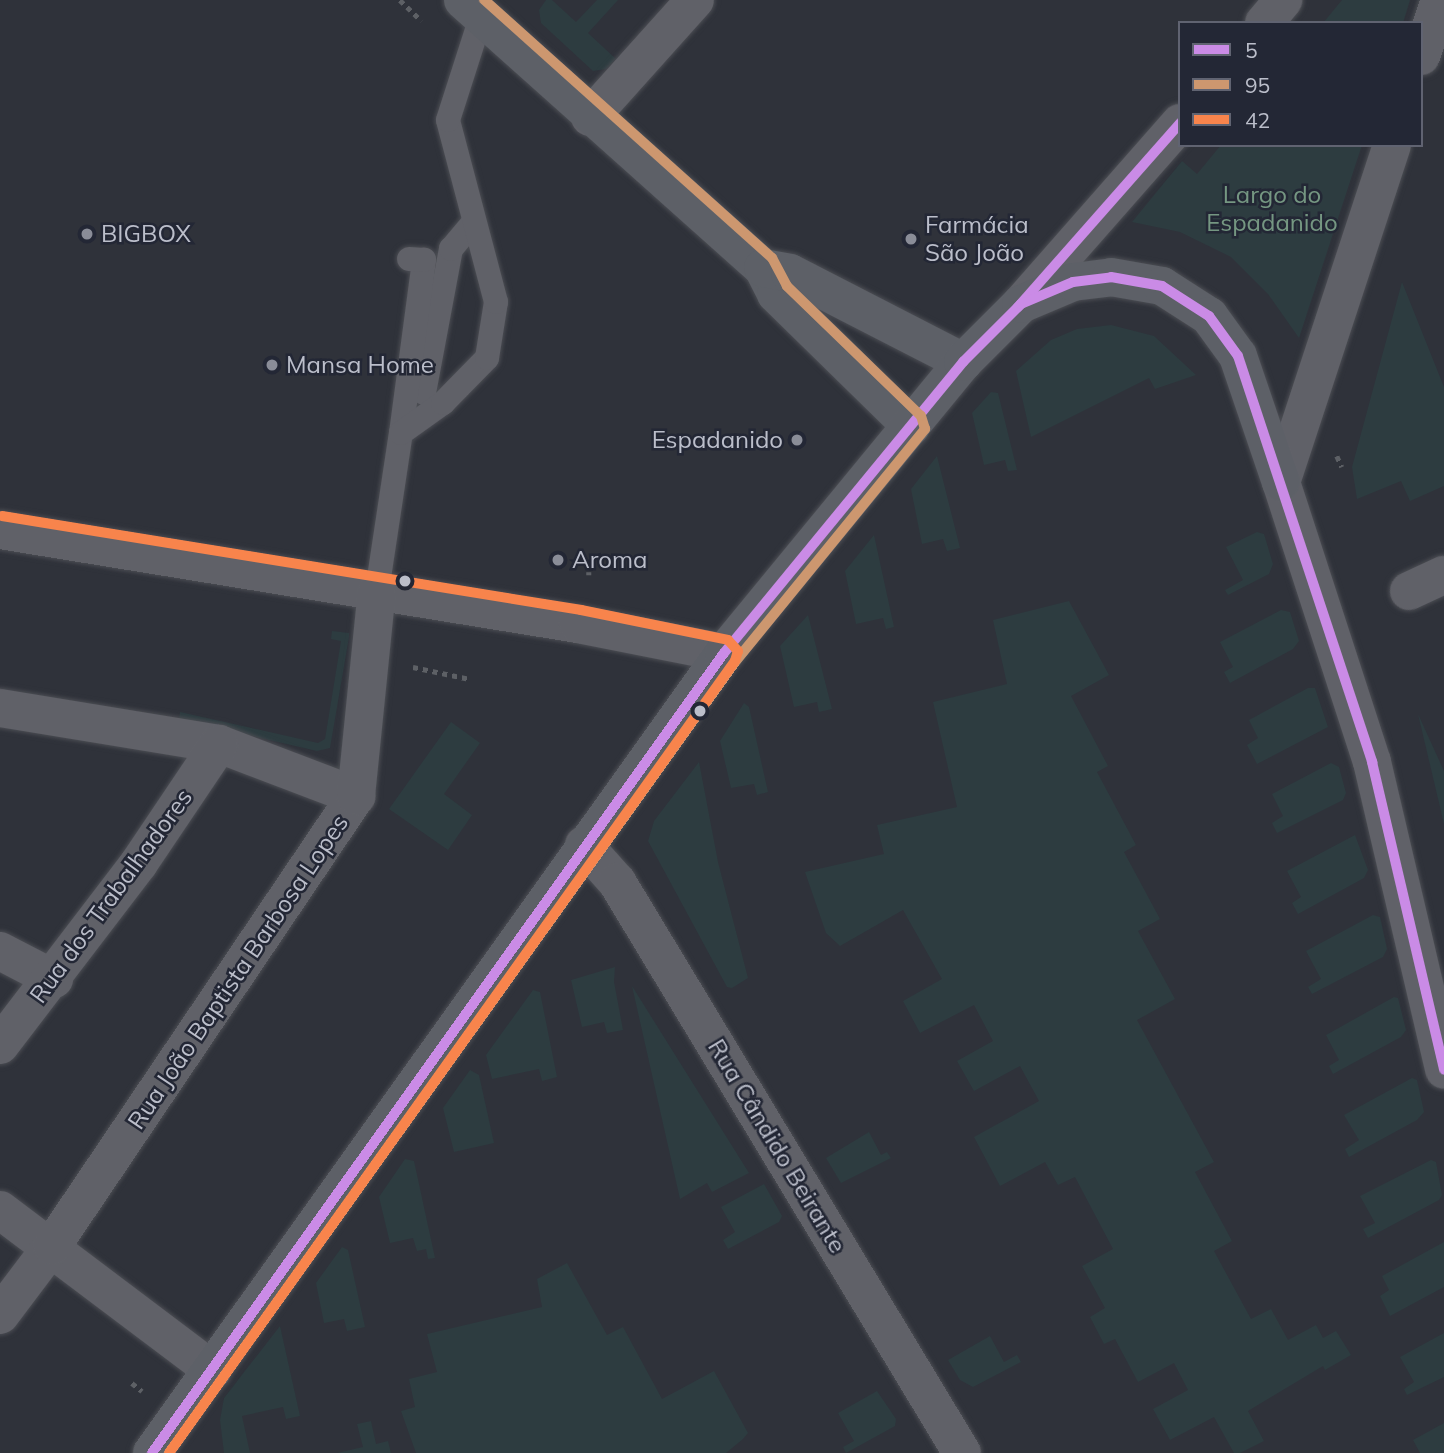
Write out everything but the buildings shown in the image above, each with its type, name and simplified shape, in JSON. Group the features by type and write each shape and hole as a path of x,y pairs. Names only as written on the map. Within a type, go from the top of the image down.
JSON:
{"street":[{"path":"590,117 695,0"},
{"path":"1266,21 1283,0"},
{"path":"1423,50 1440,0"},
{"path":"480,6 590,117 763,268 776,294 911,426"},
{"path":"152,1453 584,845 724,653 963,362 1021,304 1178,125"},
{"path":"1281,482 1391,147"},
{"path":"763,268 790,273 963,362"},
{"path":"1021,304 1073,282 1111,277 1162,286 1209,316 1238,356 1430,946 1444,1070"},
{"path":"0,530 377,591 724,653"},
{"path":"1409,591 1444,575"},
{"name":"Rua João Baptista Barbosa Lopes","path":"0,1315 52,1246 356,796 377,591"},
{"path":"0,708 219,744 356,796"},
{"name":"Rua dos Trabalhadores","path":"0,1045 54,979 219,744"},
{"name":"Rua Cândido Beirante","path":"584,845 617,882 962,1453"},
{"path":"0,951 54,979"},
{"path":"0,1210 52,1246 212,1370"}],"lane":[{"path":"401,433 443,403 487,358 496,302 448,120 480,6"},
{"path":"424,393 451,249 474,222"},
{"path":"377,591 424,260 409,259"}],"path":[{"path":"403,665 470,679"},
{"path":"132,1383 143,1392"}],"green space":[{"path":"546,0 552,0 576,22 597,0 618,0 588,33 616,59 606,69 593,71 541,23 539,10"},
{"path":"1342,0 1410,0 1404,21 1325,21"},
{"name":"Largo do Espadanido","path":"1219,147 1361,147 1299,338 1268,294 1231,257 1180,232 1132,222 1182,161 1197,174"},
{"path":"1402,282 1444,387 1444,486 1410,501 1401,481 1357,499 1352,467"},
{"path":"1111,325 1154,336 1196,375 1155,389 1149,378 1031,437 1016,371 1051,340 1077,329"},
{"path":"991,392 998,393 1017,470 1008,471 1005,460 984,465 972,413"},
{"path":"937,456 960,548 947,551 943,539 922,544 911,489"},
{"path":"1257,532 1264,534 1273,564 1269,574 1228,595 1225,590 1243,580 1226,547"},
{"path":"874,535 894,627 886,629 883,618 856,624 845,571"},
{"path":"1069,601 1109,675 1071,696 1108,766 1097,772 1136,845 1124,852 1160,919 1138,931 1175,999 1137,1020 1214,1162 1195,1172 1232,1241 1214,1251 1251,1319 1271,1309 1288,1340 1316,1325 1323,1338 1336,1331 1351,1355 1325,1370 1323,1366 1248,1411 1264,1441 1240,1453 1234,1453 1214,1417 1170,1440 1153,1409 1188,1390 1174,1363 1138,1382 1115,1339 1104,1344 1090,1317 1105,1308 1082,1266 1113,1249 1075,1177 1058,1185 1045,1162 1000,1186 974,1137 1039,1101 1020,1066 974,1091 957,1061 993,1041 974,1005 920,1033 903,1001 942,979 903,910 840,946 826,933 805,872 884,854 877,825 957,807 933,702 1007,684 993,620"},
{"path":"1281,610 1290,612 1299,641 1293,649 1230,683 1224,672 1233,667 1220,642"},
{"path":"808,615 832,709 819,712 817,702 794,707 780,646"},
{"path":"332,631 349,633 349,637 330,748 317,751 179,719 180,712 318,743 325,739 341,641 331,639"},
{"path":"1308,688 1315,688 1328,727 1257,764 1247,745 1258,738 1249,720"},
{"path":"744,703 749,707 768,792 757,795 754,784 731,788 720,741"},
{"path":"1418,714 1444,771 1444,824"},
{"path":"451,722 480,743 444,794 472,815 448,850 389,809"},
{"path":"699,762 718,862 748,978 732,988 727,987 648,841 654,821"},
{"path":"1331,763 1339,767 1346,793 1343,800 1277,833 1272,823 1283,816 1272,794"},
{"path":"1355,835 1368,870 1364,878 1298,914 1292,903 1301,897 1287,871"},
{"path":"1373,915 1380,917 1387,949 1383,957 1312,994 1308,987 1321,979 1306,951"},
{"path":"615,967 614,982 623,1030 607,1033 604,1022 582,1027 571,980"},
{"path":"632,986 749,1173 712,1192 707,1183 680,1199"},
{"path":"533,990 540,992 557,1077 542,1081 539,1069 492,1079 486,1055"},
{"path":"1394,997 1398,998 1406,1030 1401,1037 1333,1074 1329,1066 1339,1060 1326,1035"},
{"path":"470,1070 479,1075 494,1143 454,1152 443,1108"},
{"path":"1412,1078 1417,1080 1424,1112 1417,1120 1349,1157 1345,1149 1359,1140 1344,1115"},
{"path":"869,1132 881,1155 887,1152 891,1158 841,1183 826,1158"},
{"path":"405,1159 414,1161 435,1258 428,1259 426,1249 417,1251 413,1238 390,1243 379,1197"},
{"path":"1431,1160 1436,1162 1442,1195 1439,1200 1368,1238 1363,1229 1375,1223 1360,1196"},
{"path":"764,1184 782,1216 779,1222 728,1249 723,1240 735,1232 721,1207"},
{"path":"1444,1242 1444,1287 1390,1316 1380,1296 1389,1290 1382,1276"},
{"path":"342,1247 348,1250 365,1327 347,1331 344,1319 324,1323 316,1283"},
{"path":"567,1263 607,1335 623,1327 662,1399 714,1371 748,1433 743,1439 726,1453 416,1453 401,1411 415,1407 409,1379 437,1372 427,1334 542,1307 537,1279"},
{"path":"280,1326 300,1416 286,1419 283,1407 242,1416 250,1453 224,1453 220,1420 224,1398"},
{"path":"1444,1333 1444,1377 1407,1395 1404,1389 1414,1382 1400,1357"},
{"path":"990,1336 1004,1362 1017,1355 1021,1362 973,1387 960,1380 948,1360"},
{"path":"877,1391 896,1419 895,1426 846,1453 843,1447 854,1441 838,1413"},
{"path":"371,1421 376,1444 388,1441 391,1453 337,1453 363,1447 357,1424"},
{"path":"1444,1423 1444,1453 1420,1453 1413,1440"}],"transit line":[{"name":"95","path":"169,1453 735,662 925,429 921,416 787,286 772,258 484,0"},
{"name":"5","path":"1018,307 1178,125"},
{"name":"5","path":"152,1453 724,653 963,362 1021,304 1073,282 1111,277 1162,286 1209,316 1238,356 1372,762 1444,1070"},
{"name":"42","path":"2,516 581,610 728,640 738,651 735,661 169,1453"}],"place":[{"name":"BIGBOX","path":"87,234"},
{"name":"Farmácia São João","path":"911,239"},
{"name":"Mansa Home","path":"272,365"},
{"name":"Espadanido","path":"797,440"},
{"name":"Aroma","path":"558,560"}]}
